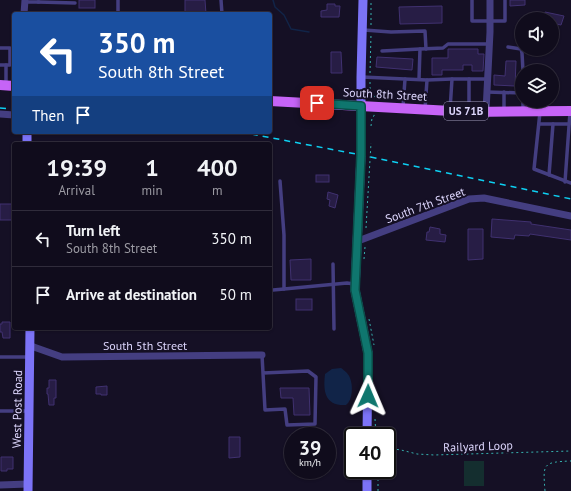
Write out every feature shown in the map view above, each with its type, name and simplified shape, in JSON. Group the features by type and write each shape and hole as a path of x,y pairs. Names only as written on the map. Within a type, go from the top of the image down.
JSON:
{"main road":[{"name":"South 8th Street","path":"272,101 468,112 504,111 515,108"},
{"name":"South 8th Street","path":"530,108 540,111 571,111"}],"street":[{"path":"363,0 367,30 361,77 361,155 355,290 368,353 367,427"},
{"path":"486,112 490,44 490,0"},
{"path":"24,1 24,12"},
{"path":"0,114 12,115"},
{"name":"South 7th Street","path":"358,241 469,199 484,198 571,216"},
{"name":"West Post Road","path":"28,488 31,357 30,330"},
{"name":"South 5th Street","path":"31,346 62,357 262,355"},
{"path":"367,479 367,491"},
{"path":"0,485 28,488"}],"lane":[{"path":"118,0 118,12"},
{"path":"221,0 222,12"},
{"path":"472,0 472,21 505,21 505,0"},
{"path":"24,1 75,3"},
{"path":"367,30 391,32 425,31 426,49"},
{"path":"382,51 443,48 448,44 490,44"},
{"path":"508,47 521,49 523,64"},
{"path":"0,48 10,48 10,65 0,65"},
{"path":"419,79 420,49"},
{"path":"6,65 7,85"},
{"path":"361,77 427,80 488,79"},
{"path":"403,108 405,79"},
{"path":"450,110 452,79"},
{"path":"468,112 469,79"},
{"path":"425,109 427,80"},
{"path":"487,92 515,93"},
{"path":"504,92 504,111"},
{"path":"540,111 540,124 534,169 571,183"},
{"path":"565,182 571,111"},
{"path":"540,124 569,124"},
{"path":"549,175 554,124"},
{"path":"280,181 284,235 284,289"},
{"path":"333,264 334,329"},
{"path":"273,290 347,283 355,284"},
{"path":"262,355 265,410 285,409 287,425 315,424 316,377 308,371 263,373"},
{"path":"0,357 31,357"},
{"path":"0,411 30,411"}],"path":[{"path":"370,72 367,30 371,0"},
{"path":"370,82 370,91 375,97 372,96"},
{"path":"371,126 374,113"},
{"path":"366,228 371,143"},
{"path":"375,415 376,427"},
{"name":"Railyard Loop","path":"396,449 417,454 434,455 571,451"},
{"path":"544,491 544,470 547,464 553,461 571,461"},
{"path":"378,479 378,491"}],"green space":[{"path":"464,461 484,461 484,486 464,486"}],"water":[{"path":"341,368 348,375 352,384 350,400 346,405 339,405 330,400 327,397 324,387 325,374 332,369"}],"building":[{"path":"79,0 95,0 95,8 79,8"},
{"path":"185,0 205,0 206,12 185,12"},
{"path":"510,0 525,0 525,5 510,6"},
{"path":"327,4 335,4 335,6 340,6 339,17 321,17 321,11 327,10"},
{"path":"442,6 442,23 400,24 399,7"},
{"path":"559,15 564,16 561,25 559,25"},
{"path":"448,49 478,49 478,54 484,54 483,71 472,71 472,65 463,65 463,70 442,70 442,75 432,75 432,58 448,58"},
{"path":"331,52 341,52 342,73 331,73"},
{"path":"377,57 413,59 412,70 376,67"},
{"path":"506,61 516,61 515,86 494,85 494,75 505,76"},
{"path":"316,175 329,175 329,182 316,182"},
{"path":"328,192 338,195 335,208 329,206 330,200 327,199"},
{"path":"0,204 12,204 12,220 0,220"},
{"path":"492,219 531,222 531,224 571,230 571,240 530,234 529,236 515,235 514,239 491,237"},
{"path":"430,227 440,229 440,234 446,235 445,242 426,240 427,232 429,232"},
{"path":"468,229 483,229 483,259 468,260"},
{"path":"311,259 311,280 291,280 290,260"},
{"path":"296,299 312,299 312,310 296,310"},
{"path":"2,322 10,322 10,338 3,338 2,332 0,332 0,324 2,324"},
{"path":"49,380 56,380 56,398 54,398 54,405 49,405 47,388 49,388"},
{"path":"107,386 107,395 96,394 96,387"},
{"path":"280,388 309,388 310,415 294,415 293,398 281,398"},
{"path":"229,437 240,437 240,457 229,458"},
{"path":"1,457 13,457 13,469 1,471"}],"waterway":[{"path":"273,0 275,7 284,15 291,29 309,32"}],"railway":[{"path":"0,108 12,109"},
{"path":"251,134 361,155 571,199"}],"route":[{"path":"317,103 361,106 361,155 355,290 368,353 368,396"}]}
